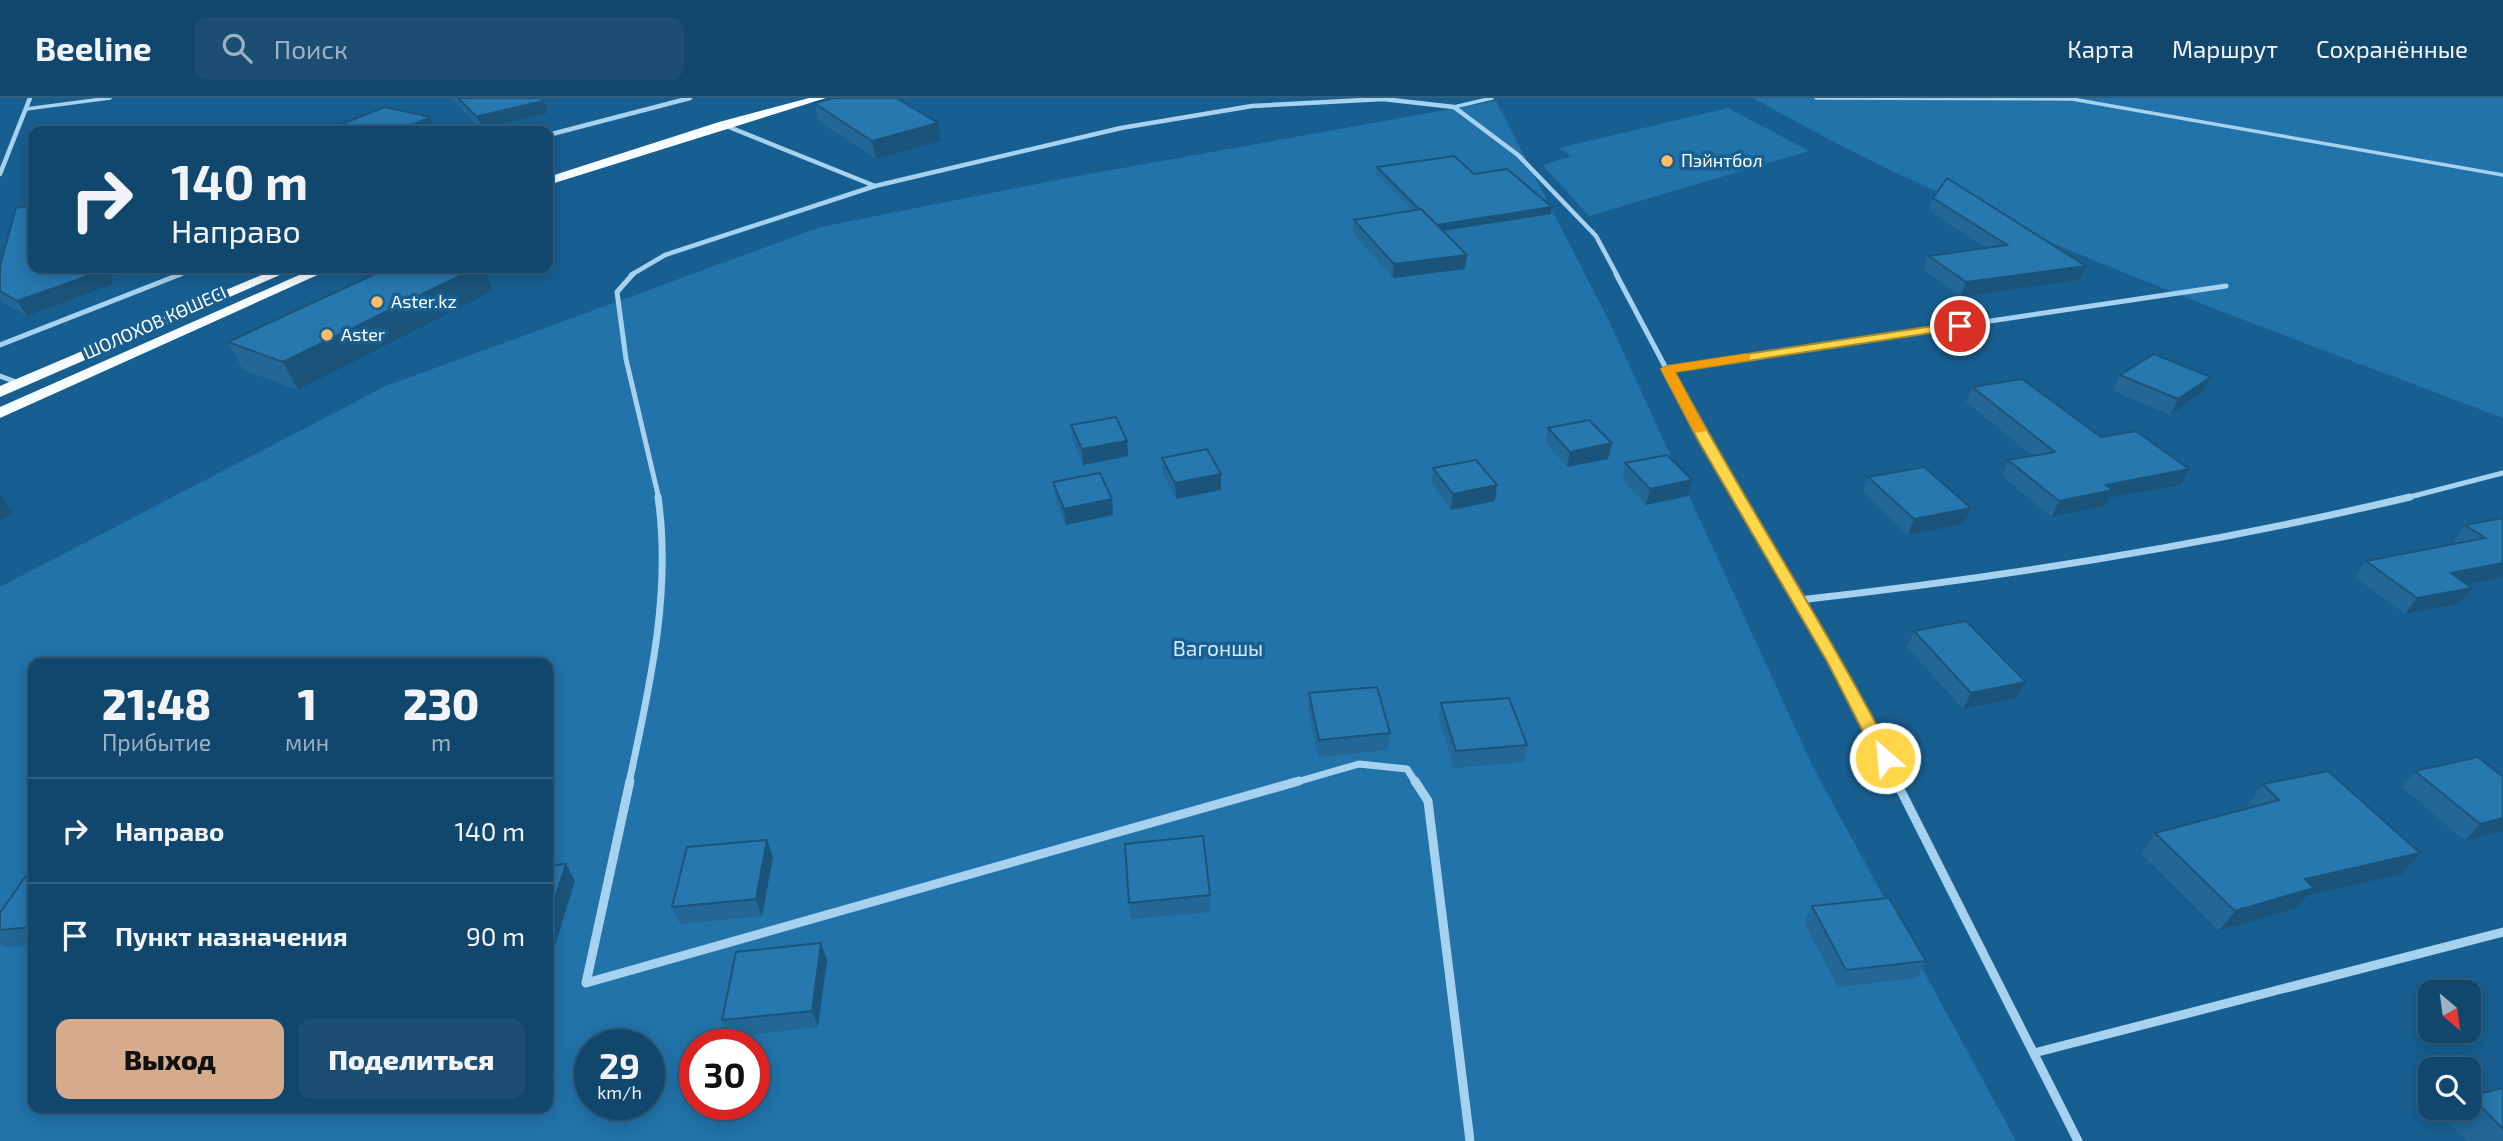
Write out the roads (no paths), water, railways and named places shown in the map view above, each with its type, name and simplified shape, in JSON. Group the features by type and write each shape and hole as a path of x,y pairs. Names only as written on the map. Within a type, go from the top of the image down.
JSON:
{"highway":[{"path":"663,130 778,98"},
{"path":"553,179 723,124 821,98"},
{"name":"ШОЛОХОВ КӨШЕСІ","path":"0,392 277,273"},
{"name":"ШОЛОХОВ КӨШЕСІ","path":"0,413 315,273"},
{"path":"20,384 41,394"}],"street":[{"path":"0,174 30,98"},
{"path":"553,133 690,98"},
{"path":"1470,1141 1428,801 1406,769 1359,764 586,983 633,774 656,636 664,557 659,497 619,327 617,292 635,271 666,255 875,187 1121,128 1252,106 1319,100 1383,99 1454,107 1518,155 1596,236 1706,442 1837,663 2078,1141"},
{"path":"723,124 875,187"},
{"path":"0,345 183,273"},
{"path":"1667,369 2226,286"},
{"path":"0,376 20,384"},
{"path":"1799,600 2051,568 2356,510 2503,473"},
{"path":"2034,1054 2503,932"}],"lane":[{"path":"26,109 110,98"},
{"path":"1454,107 1492,98"},
{"path":"1816,98 2074,99 2503,175"}],"place":[{"name":"Пэйнтбол","path":"1667,161"},
{"name":"Aster.kz","path":"377,302"},
{"name":"Aster","path":"327,335"}],"park label":[{"name":"Вагоншы","path":"1218,649"}]}
